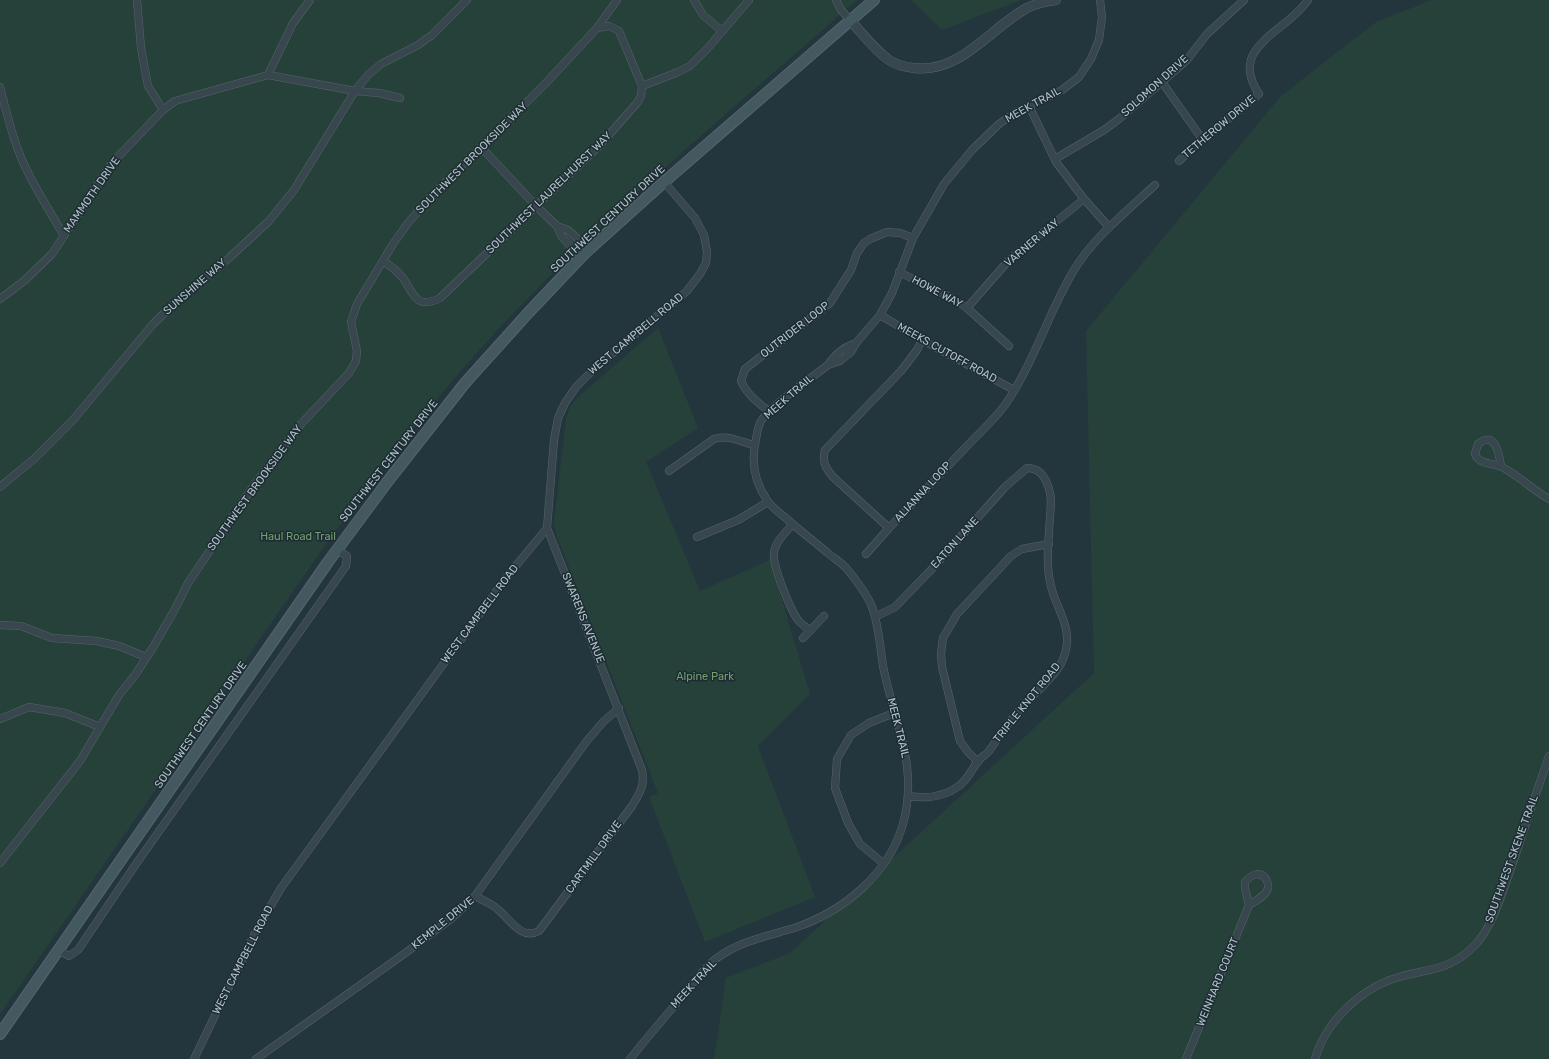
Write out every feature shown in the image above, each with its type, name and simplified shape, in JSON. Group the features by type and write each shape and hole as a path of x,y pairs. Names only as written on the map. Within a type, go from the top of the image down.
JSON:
{"main road":[{"name":"SOUTHWEST CENTURY DRIVE","path":"0,1034 337,550 388,481 465,383 585,253 664,182 874,0"}],"street":[{"path":"137,0 141,48 148,86 163,110"},
{"path":"268,75 293,23 310,0"},
{"name":"SUNSHINE WAY","path":"0,487 35,458 73,420 153,324 269,221 294,190 355,91 368,75 382,64 418,45 432,35 467,0"},
{"name":"SOUTHWEST BROOKSIDE WAY","path":"0,864 3,854 80,761 119,695 146,657 174,611 188,583 252,488 301,424 349,373 356,361 357,351 351,322 357,304 393,244 419,209 544,85 597,28 617,0"},
{"path":"694,0 703,15 722,31"},
{"path":"597,28 609,26 619,31 642,86 690,66 707,49 749,0"},
{"path":"836,0 841,10 870,44 890,61 905,67 926,70 961,58 990,34 1028,8 1056,0"},
{"name":"MEEK TRAIL","path":"630,1059 696,979 717,958 743,944 797,927 825,916 846,903 867,884 883,863 896,842 903,824 908,796 909,772 904,743 894,713 883,664 879,633 872,606 862,589 845,567 768,502 758,484 754,471 752,454 754,445 760,423 770,411 828,365 834,355 846,346 856,343 880,315 892,293 913,238 944,184 972,150 999,124 1016,112 1062,90 1079,77 1092,59 1099,40 1102,17 1100,0"},
{"name":"SOLOMON DRIVE","path":"1055,159 1109,126 1162,82 1186,61 1207,34 1244,0"},
{"name":"TETHEROW DRIVE","path":"1179,161 1202,139 1259,94 1252,81 1249,68 1251,58 1256,48 1296,14 1308,0"},
{"name":"MAMMOTH DRIVE","path":"0,299 38,268 52,254 111,164 163,110 175,101 268,75 355,91 379,92 400,98"},
{"path":"1162,82 1202,139"},
{"name":"SOUTHWEST LAURELHURST WAY","path":"383,261 394,268 403,278 413,296 417,300 423,302 440,298 600,145 625,117 641,96 642,86"},
{"path":"0,87 20,155 31,178 64,236"},
{"path":"1029,106 1055,159 1084,199 1109,227"},
{"path":"482,148 536,206 557,226 562,237 575,251 585,253"},
{"name":"WEST CAMPBELL ROAD","path":"194,1059 254,935 281,888 505,579 547,528 554,440 558,418 565,403 576,387 596,367 687,291 700,274 706,262 707,252 704,235 695,218 664,182"},
{"name":"ALIANNA LOOP","path":"922,340 917,350 901,371 825,450 823,458 826,469 832,476 889,528 1004,406 1025,370 1042,336 1058,297 1075,269 1091,247 1109,227 1155,185"},
{"name":"VARNER WAY","path":"967,308 1009,260 1084,199"},
{"name":"OUTRIDER LOOP","path":"770,411 763,407 744,387 741,381 745,370 830,303 851,270 857,253 864,243 870,238 887,232 900,233 913,238"},
{"name":"HOWE WAY","path":"899,272 938,291 967,308 1009,346"},
{"name":"MEEKS CUTOFF ROAD","path":"880,315 922,340 1014,390"},
{"path":"669,471 719,437 726,437 754,445"},
{"path":"1501,466 1549,499"},
{"name":"EATON LANE","path":"875,617 895,607 935,566 1005,487 1027,468 1033,468"},
{"name":"TRIPLE KNOT ROAD","path":"908,796 920,798 938,796 949,792 960,785 988,752 1013,718 1051,678 1060,665 1067,644 1067,632 1051,586 1049,570 1051,498 1046,480 1039,471 1033,468"},
{"path":"697,538 738,520 768,502"},
{"path":"793,524 778,542 774,552 774,562 792,609 799,621 810,630"},
{"name":"SWARENS AVENUE","path":"547,528 619,708"},
{"path":"866,554 889,528"},
{"path":"978,762 960,742 942,667 941,653 943,638 957,614 1011,556 1022,549 1049,544"},
{"path":"58,950 70,956 78,950 136,864 346,566 347,556 337,550"},
{"path":"803,638 824,616"},
{"path":"0,625 21,626 52,638 105,642 146,657"},
{"path":"0,719 30,707 65,713 100,727"},
{"name":"KEMPLE DRIVE","path":"256,1059 404,954 452,918 475,896 586,742 603,722 619,708"},
{"name":"CARTMILL DRIVE","path":"475,896 495,907 512,924 527,934 533,934 539,931 543,926 632,806 642,787 644,778 642,770 619,708"},
{"path":"883,863 860,844 848,823 835,788 837,759 851,735 869,723 894,713"},
{"name":"SOUTHWEST SKENE TRAIL","path":"1315,1059 1324,1037 1332,1026 1342,1013 1365,993 1378,984 1398,977 1436,970 1451,964 1476,944 1485,932 1502,893 1549,756"},
{"name":"WEINHARD COURT","path":"1186,1059 1249,905"}],"green space":[{"name":"Haul Road Trail","path":"0,0 857,0 660,172 564,262 518,308 443,392 383,467 299,582 0,1014"},
{"path":"911,0 1021,0 942,30"},
{"path":"1432,0 1549,0 1549,1059 714,1059 726,978 790,953 1094,673 1086,331 1281,96 1376,22"},
{"name":"Alpine Park","path":"658,328 698,428 646,462 700,591 770,560 810,694 758,746 815,897 705,942 649,797 658,793 556,534 554,522 566,419 570,407 578,397"}]}
